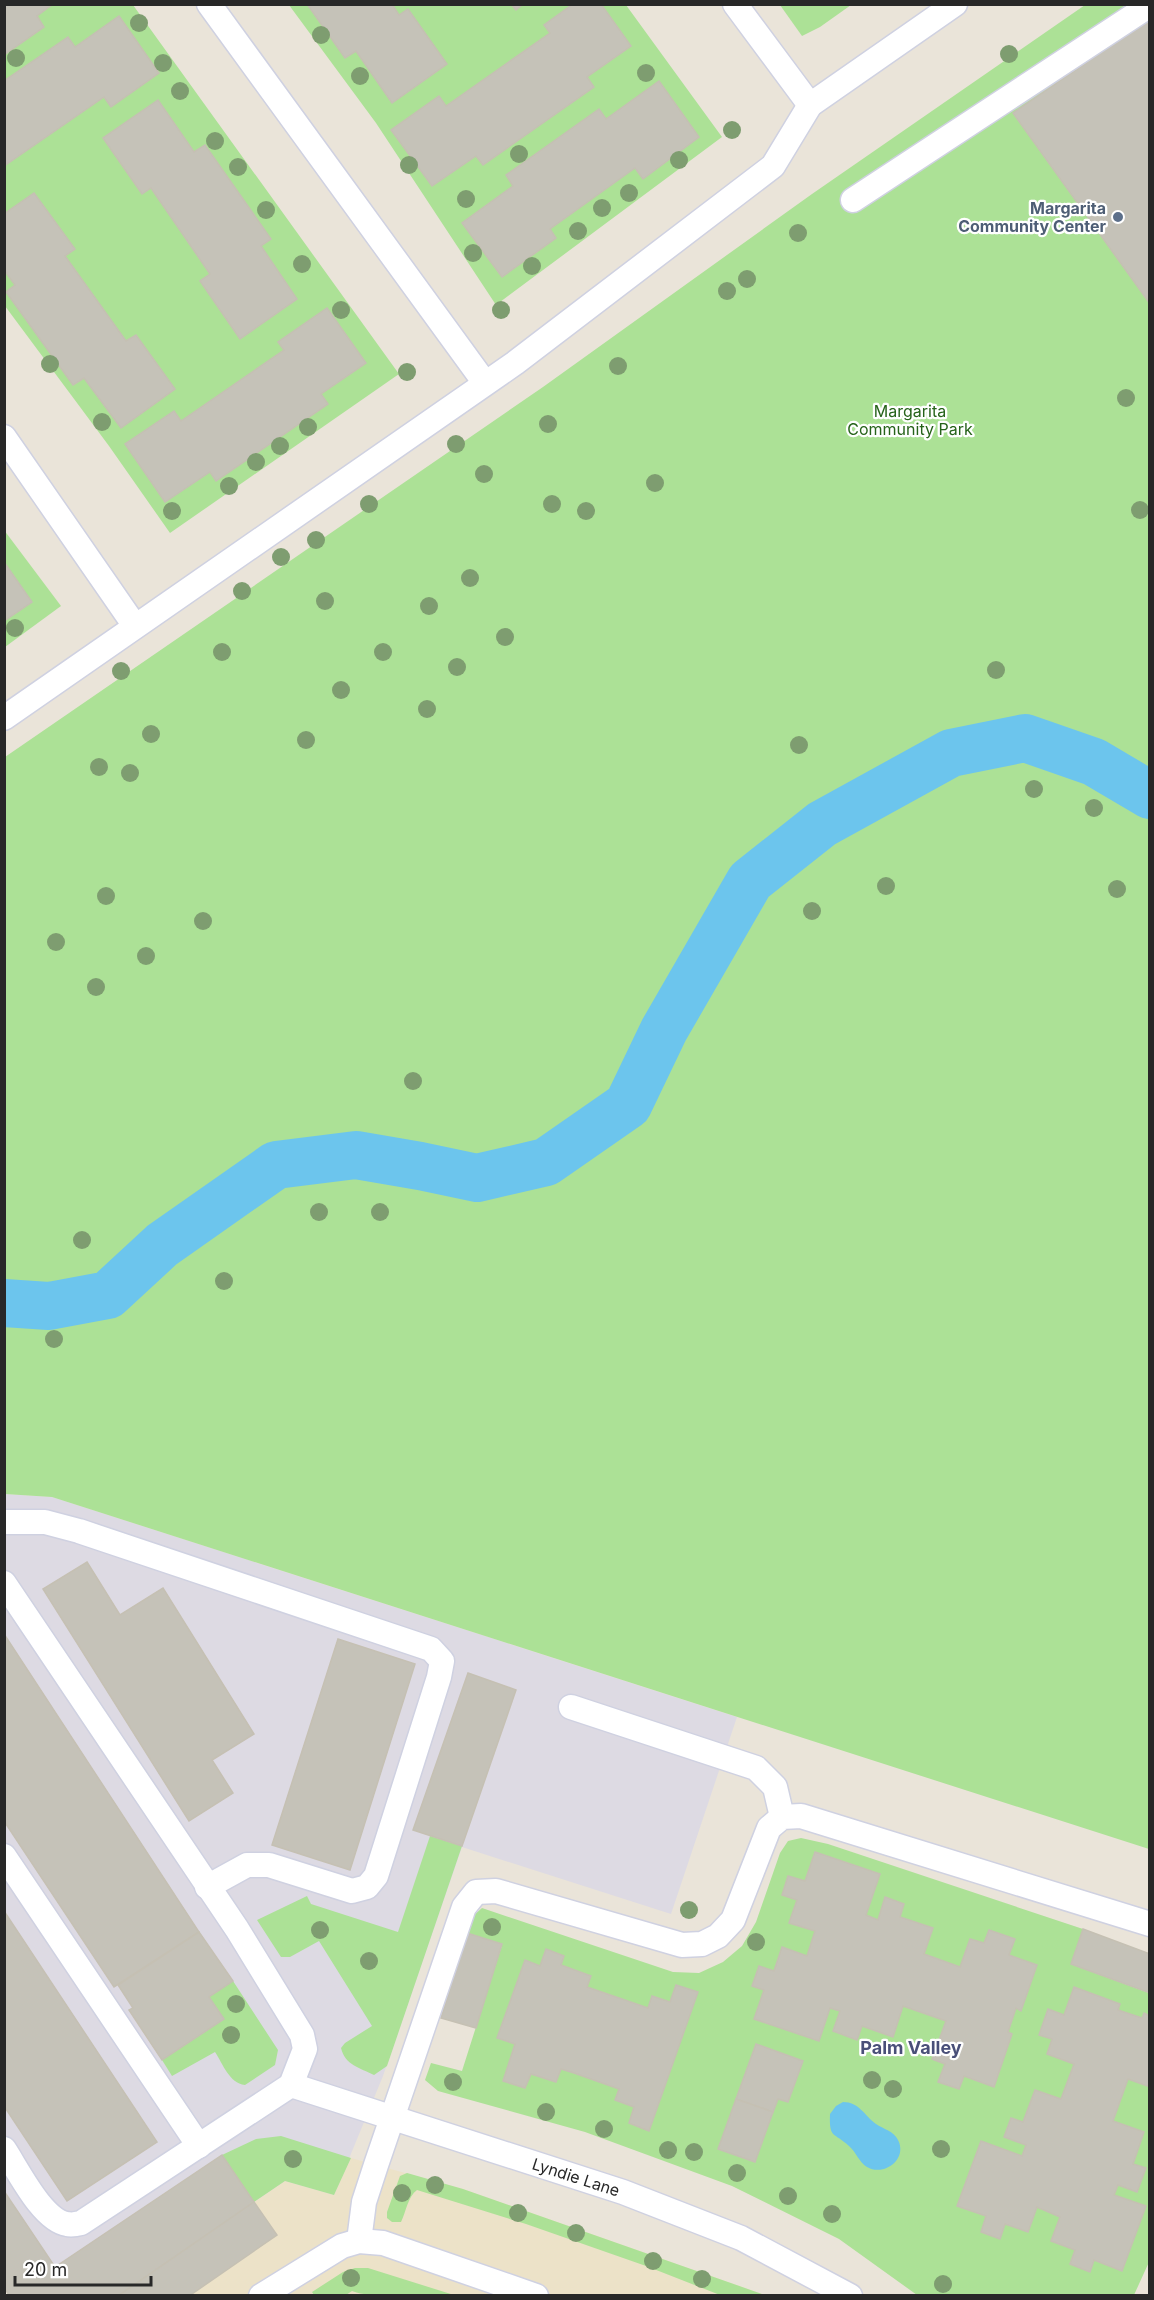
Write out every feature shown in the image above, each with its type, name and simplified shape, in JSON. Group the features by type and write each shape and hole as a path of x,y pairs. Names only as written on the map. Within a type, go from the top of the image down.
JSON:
{"lane":[{"path":"210,4 485,383"},
{"path":"735,4 810,105"},
{"path":"4,718 485,383 773,166 810,105 955,4"},
{"path":"853,200 1149,4"},
{"path":"4,437 135,626"},
{"path":"4,1522 45,1522 79,1531 431,1649 442,1661 439,1677 376,1876 367,1887 352,1891 269,1865 247,1865 207,1887"},
{"path":"4,1583 237,1929 302,2036 304,2049 291,2085 81,2223 68,2225 45,2211 4,2149"},
{"path":"571,1707 756,1768 775,1787 782,1817"},
{"path":"359,2241 364,2202 391,2116 464,1907 476,1892 496,1891 682,1945 702,1944 718,1936 733,1920 769,1828 782,1817 801,1816 1149,1924"},
{"path":"4,1856 199,2146"},
{"name":"Lyndie Lane","path":"291,2085 634,2196 741,2238 850,2295"},
{"path":"261,2295 342,2246 359,2241 383,2243 536,2295"}],"shaded area":[{"path":"4,1494 52,1497 737,1717 671,1914 462,1847 383,2076 334,2195 285,2181 118,2295 10,2295 5,2288"},
{"path":"351,2158 463,2189 765,2295 118,2296 285,2181 334,2195"}],"green space":[{"path":"5,5 133,5 399,374 170,533 109,446 5,306"},
{"path":"289,5 626,5 722,137 496,305 376,123"},
{"path":"780,5 851,5 820,27 802,36"},
{"name":"Margarita Community Park","path":"1085,5 1149,5 1149,1849 52,1497 5,1494 5,757 543,387 812,194"},
{"path":"4,530 61,606 5,647 4,647"},
{"path":"430,1836 462,1846 387,2066 374,2075 354,2065 343,2054 341,2048 345,2043 372,2026 319,1941 290,1957 281,1957 257,1920 307,1896 311,1904 398,1932"},
{"path":"801,1838 828,1844 1083,1929 1071,1964 1149,1993 1149,2262 1134,2295 917,2295 839,2239 732,2186 585,2132 438,2091 425,2080 431,2063 462,2071 502,1945 467,1933 473,1916 482,1908 673,1972 699,1973 723,1962 742,1946 756,1922 780,1853 788,1841"},
{"path":"233,1981 278,2050 275,2065 245,2085 239,2084 231,2077 215,2052 172,2076 162,2060 224,2019 209,1997"},
{"path":"281,2136 351,2158 334,2195 285,2181 254,2202 222,2155 256,2139"},
{"path":"407,2173 463,2189 765,2295 720,2295 646,2266 526,2224 417,2190 409,2200 401,2222 392,2222 387,2218 387,2212 400,2176"},
{"path":"355,2268 368,2268 454,2295 380,2296 352,2291 346,2295 314,2295 312,2292 343,2272"}],"water":[{"path":"843,2102 853,2104 876,2124 896,2137 900,2154 893,2164 880,2170 867,2167 849,2146 834,2134 830,2128 830,2114 836,2106"}],"building":[{"path":"4,4 53,4 37,16 44,27 4,55"},
{"path":"307,4 392,4 399,15 408,9 447,64 392,103 356,51 345,58"},
{"path":"511,4 523,4 516,10"},
{"path":"573,4 601,4 631,46 587,77 594,87 483,165 476,156 432,186 391,130 439,96 446,106 550,33 544,25"},
{"path":"119,16 159,73 111,107 104,97 4,166 4,81 68,37 75,47"},
{"name":"Margarita Community Center","path":"1150,19 1150,304 1013,113"},
{"path":"659,81 699,137 643,179 635,168 550,229 556,238 502,277 462,223 513,186 506,175 599,109 606,119"},
{"path":"158,100 194,152 205,145 271,239 261,246 297,299 240,339 200,281 210,274 151,188 142,194 103,138"},
{"path":"34,193 75,249 65,256 126,341 136,335 175,389 121,428 84,378 73,385 6,292 15,285 4,270 4,214"},
{"path":"327,308 366,363 321,394 328,404 216,481 210,472 165,502 125,444 174,411 181,421 284,350 278,342"},
{"path":"4,562 32,602 4,621"},
{"path":"87,1562 120,1615 163,1588 254,1734 212,1760 233,1793 189,1821 43,1589"},
{"path":"4,1634 199,1932 114,1987 4,1821"},
{"path":"338,1639 415,1664 350,1870 272,1845"},
{"path":"468,1673 516,1690 462,1846 413,1830"},
{"path":"815,1852 880,1874 866,1915 878,1920 885,1897 904,1904 900,1917 933,1928 924,1954 960,1967 970,1939 984,1943 989,1930 1015,1939 1009,1955 1037,1965 1021,2011 1016,2008 1008,2032 1012,2034 994,2087 964,2076 959,2089 938,2082 945,2064 932,2059 946,2021 903,2006 893,2037 862,2026 857,2040 833,2031 840,2011 830,2008 819,2041 754,2019 764,1990 752,1986 759,1966 774,1971 782,1947 807,1956 815,1931 789,1923 797,1900 782,1895 788,1876 805,1881"},
{"path":"4,1911 157,2142 67,2201 4,2106"},
{"path":"1083,1929 1150,1954 1150,1993 1071,1964"},
{"path":"199,1932 233,1981 209,1997 224,2019 162,2060 129,2010 133,2008 118,1985"},
{"path":"467,1933 502,1944 476,2028 441,2018"},
{"path":"546,1949 564,1956 561,1965 591,1976 587,1987 648,2008 652,1996 670,2002 676,1985 698,1992 649,2131 629,2123 634,2107 615,2100 619,2089 574,2073 561,2069 556,2082 531,2074 525,2088 503,2081 515,2044 497,2038 525,1960 540,1966"},
{"path":"1074,1987 1120,2004 1118,2010 1142,2018 1144,2013 1150,2016 1150,2087 1128,2079 1113,2121 1144,2132 1133,2164 1146,2168 1137,2192 1118,2185 1114,2195 1146,2206 1122,2271 1094,2260 1090,2272 1070,2264 1075,2250 1051,2241 1060,2217 1037,2207 1028,2232 1005,2224 1000,2239 981,2232 986,2216 957,2206 981,2141 1022,2156 1026,2145 1004,2137 1011,2118 1023,2122 1035,2090 1061,2099 1074,2064 1047,2054 1052,2039 1039,2035 1048,2009 1064,2015"},
{"path":"756,2044 803,2061 788,2102 778,2099 773,2112 736,2099"},
{"path":"736,2099 773,2112 755,2162 718,2149"},
{"path":"222,2155 254,2202 118,2296 10,2296 4,2288 4,2191 55,2267"},
{"path":"254,2202 277,2235 189,2296 118,2296"}],"waterway":[{"path":"4,1303 49,1306 108,1295 162,1245 276,1165 356,1155 477,1178 546,1162 628,1105 664,1030 750,881 822,824 951,753 1025,738 1094,762 1150,795"}],"place":[{"name":"Margarita Community Center","path":"1118,217"}],"district":[{"name":"Palm Valley","path":"911,2047"}]}
